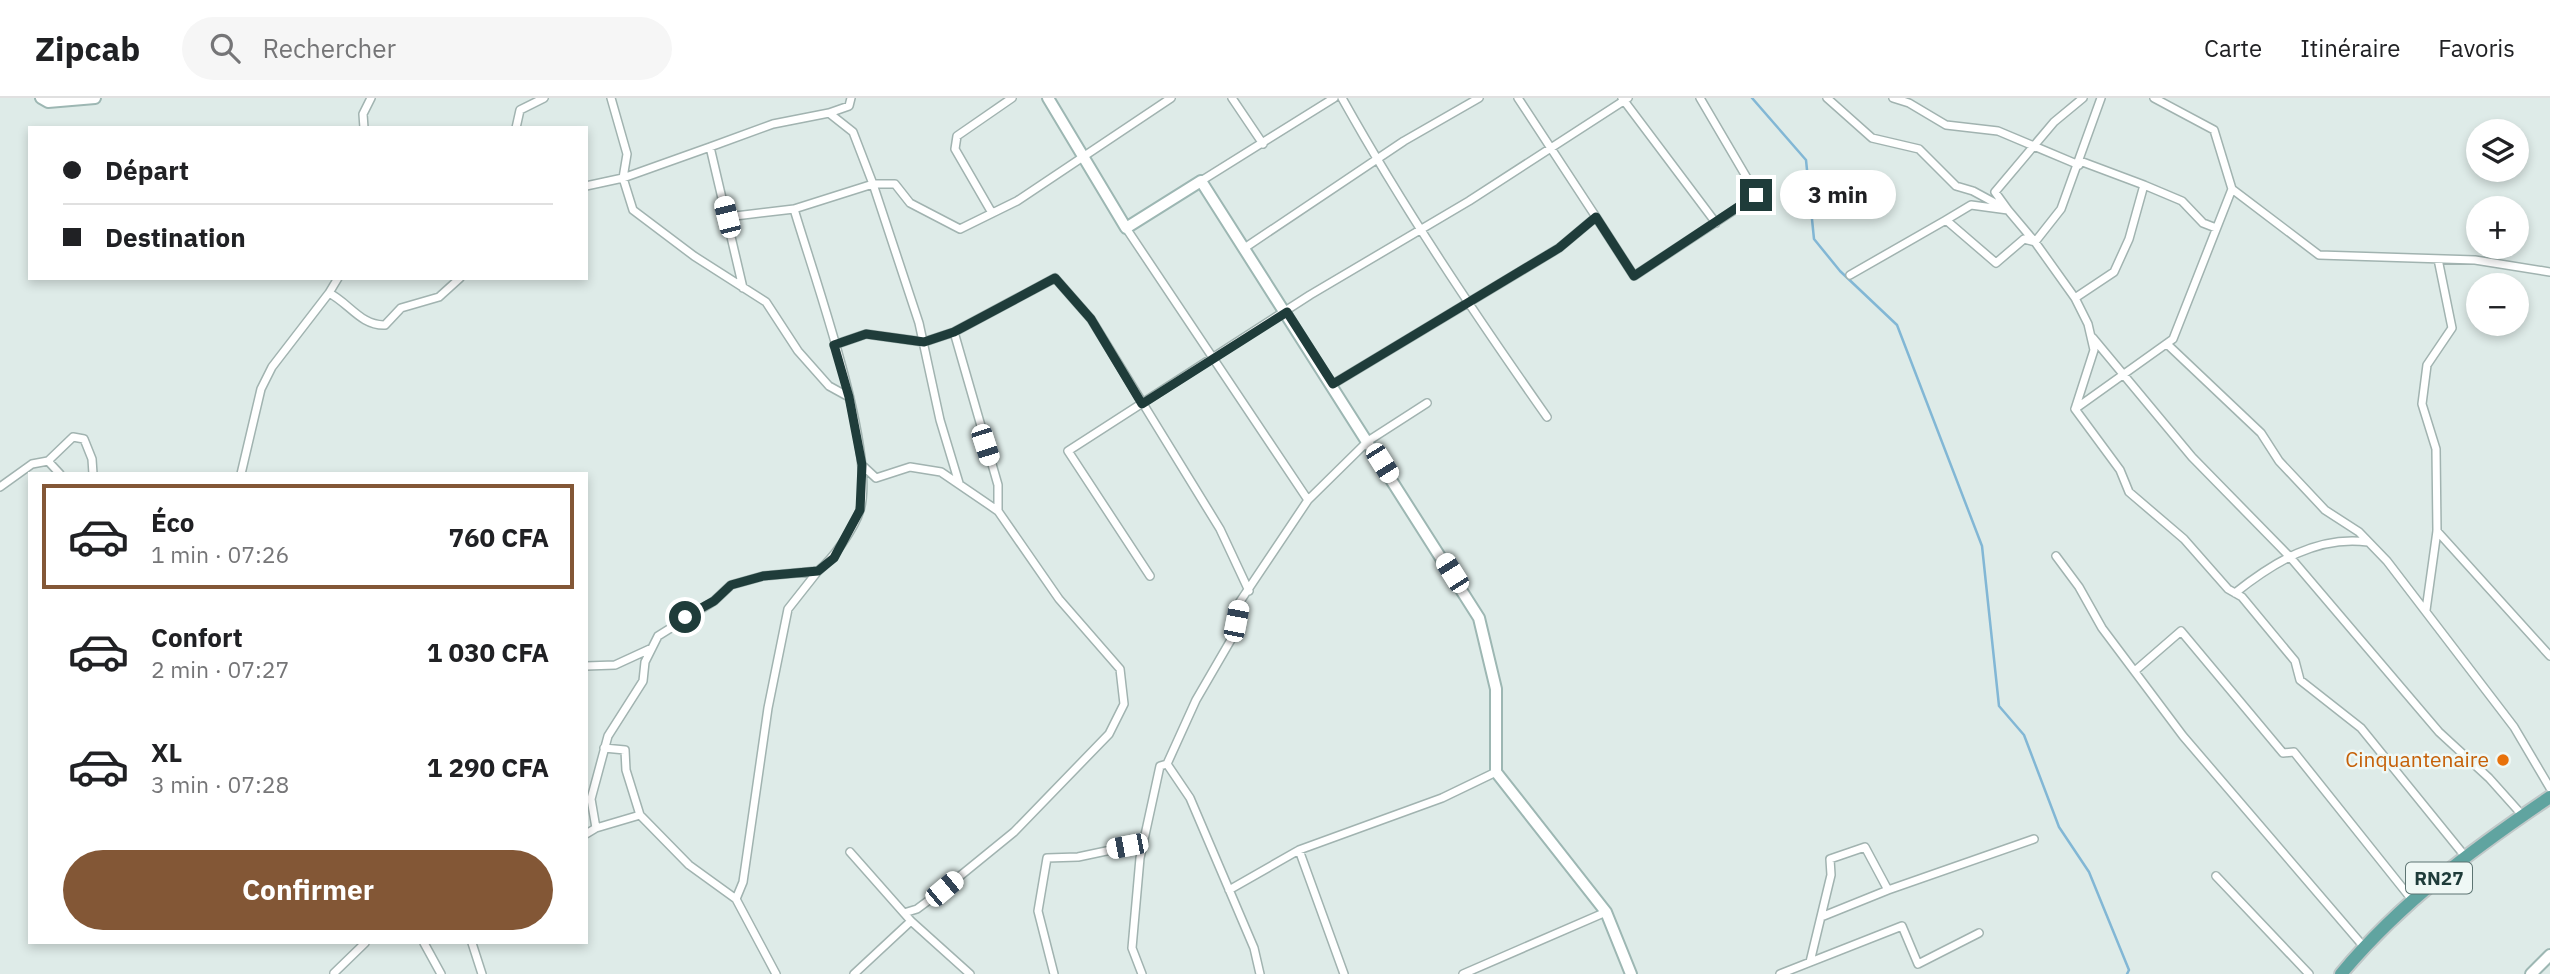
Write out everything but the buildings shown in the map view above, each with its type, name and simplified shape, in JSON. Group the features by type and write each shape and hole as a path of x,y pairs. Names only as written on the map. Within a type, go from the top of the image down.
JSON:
{"main road":[{"name":"RN27","path":"2341,974 2364,947 2463,856 2550,797"}],"street":[{"path":"41,98 48,102 95,98"},
{"path":"364,126 363,114 370,98"},
{"path":"516,126 520,110 544,98"},
{"path":"611,98 627,154 623,178 633,210 694,256 766,302 798,351 829,386 849,397"},
{"path":"588,186 623,178 773,124 829,113 849,106 851,98"},
{"path":"992,213 955,149 957,136 1012,98"},
{"path":"1048,98 1126,228 1211,359 1308,500"},
{"path":"727,217 794,209 873,184 895,184 911,203 960,229 1017,201 1171,98"},
{"path":"1232,98 1263,144"},
{"path":"1126,228 1334,98"},
{"path":"1342,98 1377,160 1466,302 1547,417"},
{"path":"1246,247 1377,160 1479,98"},
{"path":"1518,98 1634,276 1756,195 1700,98"},
{"path":"1827,98 1872,138 1919,149 1956,186 1973,191 2008,210"},
{"path":"1893,98 1909,103 1946,125 1998,131 2032,148 2144,185 2182,201 2203,223 2216,228"},
{"path":"2075,409 2091,365 2094,349 2090,335 2075,298 1995,192 2054,122 2082,98"},
{"path":"2035,242 2061,209 2080,163 2101,98"},
{"path":"2154,98 2214,130 2232,189 2319,256 2475,260 2550,272"},
{"path":"1150,576 1068,451 1419,228 1469,201 1549,146 1625,99 1716,223"},
{"path":"829,113 853,132 873,184 924,342 940,420 959,484"},
{"path":"710,148 743,288"},
{"path":"1201,181 1246,247 1479,618 1496,689 1496,772 1606,912 1631,974"},
{"path":"2075,298 2114,272 2129,239 2144,185"},
{"path":"2075,409 2173,339 2232,189"},
{"path":"1850,275 1971,205 2008,210"},
{"path":"736,898 743,881 768,708 788,609 818,571 834,558 860,510 862,465 849,397 794,209"},
{"path":"1333,384 1559,248 1596,217"},
{"path":"1946,220 1996,263 2024,239 2035,242"},
{"path":"2426,610 2437,531 2437,449 2422,404 2427,365 2452,328 2438,259"},
{"path":"834,345 866,334 924,342 954,332 1055,278 1091,319 1220,529 1249,591"},
{"path":"241,472 261,389 272,367 337,280"},
{"path":"329,293 346,302 355,313 372,325 385,324 401,308 439,297 458,280"},
{"path":"954,332 998,485 998,511"},
{"path":"2090,335 2192,457 2290,557 2439,732 2489,778 2523,816"},
{"path":"2166,344 2261,433 2279,461 2325,510 2368,542 2426,610 2514,727 2550,788"},
{"path":"1142,974 1132,948 1144,843 1160,766 1167,764 1196,700 1232,638 1239,603 1308,500 1368,441 1427,403"},
{"path":"2075,409 2120,470 2129,492 2184,539 2228,589 2242,597 2295,661 2300,680 2361,728 2463,856"},
{"path":"0,487 32,464 48,461 73,437 84,439 92,459 93,472"},
{"path":"48,461 58,472"},
{"path":"862,465 876,478 910,467 941,472 998,511 1059,599 1121,669 1124,704 1109,734 1014,832 944,889 916,909 904,913"},
{"path":"2437,531 2550,656"},
{"path":"2235,593 2257,575 2327,541 2345,539 2368,542"},
{"path":"2056,556 2079,587 2102,628 2183,736 2249,817 2364,947"},
{"path":"596,828 591,799 604,748 608,736 643,681 645,662 658,636 714,601 731,585 763,576 818,571"},
{"path":"2136,670 2181,631 2283,753 2294,752 2413,901"},
{"path":"588,666 615,665 652,648"},
{"path":"604,748 625,750 626,770 640,815 689,865 736,898 776,974"},
{"path":"1167,764 1190,798 1254,948 1260,974"},
{"path":"1229,890 1299,850 1442,798 1496,772"},
{"path":"588,833 640,815"},
{"path":"1821,917 1888,890 2034,839"},
{"path":"1054,974 1038,911 1047,858 1077,858 1144,843"},
{"path":"1810,962 1831,874 1830,859 1865,846 1888,890"},
{"path":"1299,850 1344,974"},
{"path":"850,852 911,921 970,974"},
{"path":"2216,876 2309,974"},
{"path":"1463,974 1606,912"},
{"path":"854,974 911,921"},
{"path":"1780,974 1902,926 1918,964 1979,933"},
{"path":"334,972 364,944"},
{"path":"425,944 438,963 441,974"},
{"path":"472,944 482,974"},
{"path":"2531,974 2550,955"}],"waterway":[{"path":"1752,98 1806,160 1814,239 1840,271 1897,325 1982,546 1999,706 2024,735 2059,827 2089,872 2129,970 2127,974"}],"place":[{"name":"Cinquantenaire","path":"2503,760"}],"route":[{"path":"685,617 714,601 731,585 763,576 818,571 834,558 860,510 862,465 849,397 834,345 866,334 924,342 954,332 1055,278 1091,319 1142,404 1287,312 1333,384 1559,248 1596,217 1634,276 1756,195"}]}
